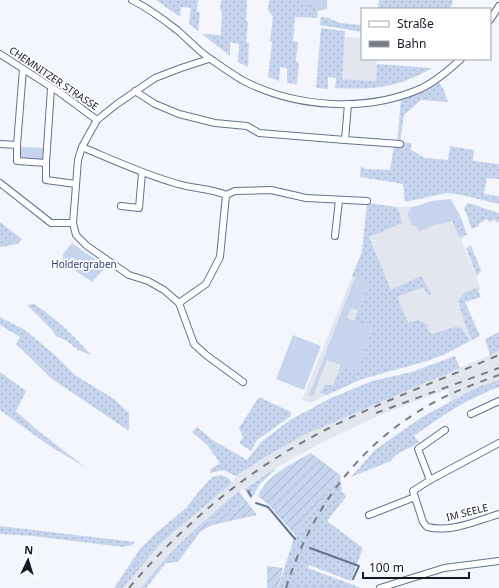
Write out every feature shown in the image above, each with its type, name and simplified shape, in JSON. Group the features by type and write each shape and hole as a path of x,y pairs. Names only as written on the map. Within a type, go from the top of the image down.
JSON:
{"street":[{"path":"132,0 144,3 210,59 242,80 280,95 309,101 348,104 382,100 404,95 423,87 441,76 460,60"},
{"path":"491,18 499,6"},
{"name":"CHEMNITZER STRASSE","path":"0,54 97,120"},
{"path":"210,59 155,78 135,91 97,120 82,147 78,160 73,223 76,235 87,246 129,275 164,290 178,303 194,344 206,355 243,382"},
{"path":"23,69 17,161 46,163"},
{"path":"51,88 46,180 76,184"},
{"path":"135,91 155,104 179,114 215,123 247,126 259,134 400,144"},
{"path":"345,140 348,104"},
{"path":"0,144 17,145"},
{"path":"82,147 142,173 179,184 216,191 226,195 235,191 271,190 306,198 367,201"},
{"path":"121,206 139,208 142,173"},
{"path":"0,183 51,223 73,223"},
{"path":"178,303 206,284 220,257 226,195"},
{"path":"334,236 339,200"},
{"path":"471,414 499,401"},
{"path":"430,480 418,448 445,430"},
{"path":"369,515 415,497 413,491 430,480 499,443"},
{"name":"IM SEELE","path":"415,497 423,522 427,527 435,529 456,528 499,514"},
{"path":"380,588 444,568 499,562"}],"shaded area":[{"path":"344,37 361,38 361,60 377,60 376,81 341,79"},
{"path":"451,199 461,218 452,221 461,239 481,289 459,300 475,339 444,353 348,384 310,403 302,400 362,252 367,203 396,207 412,207 433,201"},
{"path":"499,351 499,380 478,387 451,402 448,392 449,389 382,414 321,443 274,469 239,491 200,524 153,572 141,588 123,588 162,542 232,483 236,476 270,454 306,434"}],"green space":[{"path":"156,0 198,0 197,11 200,13 198,31 189,24 191,8 181,7 180,17"},
{"path":"221,0 247,0 246,21 248,22 246,42 249,43 248,67 238,62 239,44 230,42 230,56 202,34 221,35"},
{"path":"269,0 327,0 327,9 318,11 317,18 295,17 293,41 298,42 296,61 299,62 297,84 287,83 287,68 280,67 279,81 268,77 273,17 268,10"},
{"path":"296,0 327,0 326,7 321,8"},
{"path":"379,0 453,0 450,8 378,8"},
{"path":"321,17 329,18 340,23 361,25 361,32 320,25"},
{"path":"321,28 345,31 342,79 376,81 377,64 432,68 408,80 374,88 335,88 336,78 328,77 328,89 316,88"},
{"path":"439,82 444,90 448,102 421,100 404,115 400,142 411,143 411,150 425,158 448,160 450,146 474,150 473,161 499,164 499,179 487,178 484,194 499,196 499,204 457,194 446,193 405,202 403,184 360,177 361,166 365,169 390,170 394,146 397,145 401,100 422,92"},
{"path":"22,147 45,148 44,159 22,159"},
{"path":"451,199 461,218 440,225 438,223 419,232 417,227 412,225 407,214 412,207 433,201"},
{"path":"367,203 396,207 399,212 402,223 369,237 391,290 421,276 431,293 429,295 427,294 423,287 397,297 408,323 417,320 428,325 427,329 431,334 455,327 462,328 470,341 445,354 427,361 362,379 327,395 320,393 325,384 333,386 341,365 356,371 373,328 354,321 369,283 352,276 362,252"},
{"path":"468,203 499,213 499,221 497,223 495,220 489,222 487,219 478,224 479,226 472,229 464,208"},
{"path":"461,218 467,235 460,238 452,221"},
{"path":"0,222 22,239 18,244 0,247"},
{"name":"Holdergraben","path":"72,243 106,267 92,282 63,262 63,254"},
{"path":"471,246 481,270 477,277 466,248"},
{"path":"355,278 369,283 358,310 351,308 347,318 373,328 356,371 327,360 313,397 309,395"},
{"path":"477,288 481,297 465,302 480,336 472,340 458,301 464,293"},
{"path":"34,304 64,327 91,355 78,350 67,341 56,336 27,305"},
{"path":"0,317 25,330 55,355 75,375 114,399 129,413 129,431 52,379 16,344 20,337 0,325"},
{"path":"499,332 499,351 490,355 485,339"},
{"path":"293,335 321,346 304,390 276,379"},
{"path":"455,356 460,368 306,434 270,454 236,476 223,470 210,473 210,470 218,465 219,462 208,446 192,432 197,427 214,441 247,460 261,442 290,420 329,399 372,381 412,372"},
{"path":"0,372 26,391 16,411 36,429 85,467 48,445 0,410"},
{"path":"499,380 499,387 455,408 414,436 419,442 400,452 391,461 351,477 375,450 422,417 478,387"},
{"path":"259,397 291,412 291,416 257,440 251,451 239,443 243,437 239,428"},
{"path":"311,453 340,475 295,535 268,504 258,496 262,488 281,470"},
{"path":"274,469 275,470 260,484 251,499 244,489"},
{"path":"221,475 227,477 232,483 162,542 123,588 114,588 140,549 156,533 186,508 212,477"},
{"path":"340,475 342,491 346,497 327,521 363,548 351,581 309,565 308,568 361,588 278,588 295,535"},
{"path":"239,491 247,502 208,522 199,529 200,532 178,562 166,563 146,588 141,588 163,561 187,536"},
{"path":"247,502 257,515 212,525 200,532 198,529 208,522"},
{"path":"0,526 135,542 133,545 123,547 33,536 0,534"},
{"path":"267,566 283,568 278,588 267,588"}],"waterway":[{"path":"248,491 251,496"},
{"path":"256,503 268,507 295,539"},
{"path":"310,548 359,566 353,579"}],"railway":[{"path":"129,588 163,550 201,514 241,482 284,453 362,412 499,355"},
{"path":"376,413 499,368"},
{"path":"286,588 296,560 322,508 356,463 399,424 424,408 451,394 499,375"}]}
